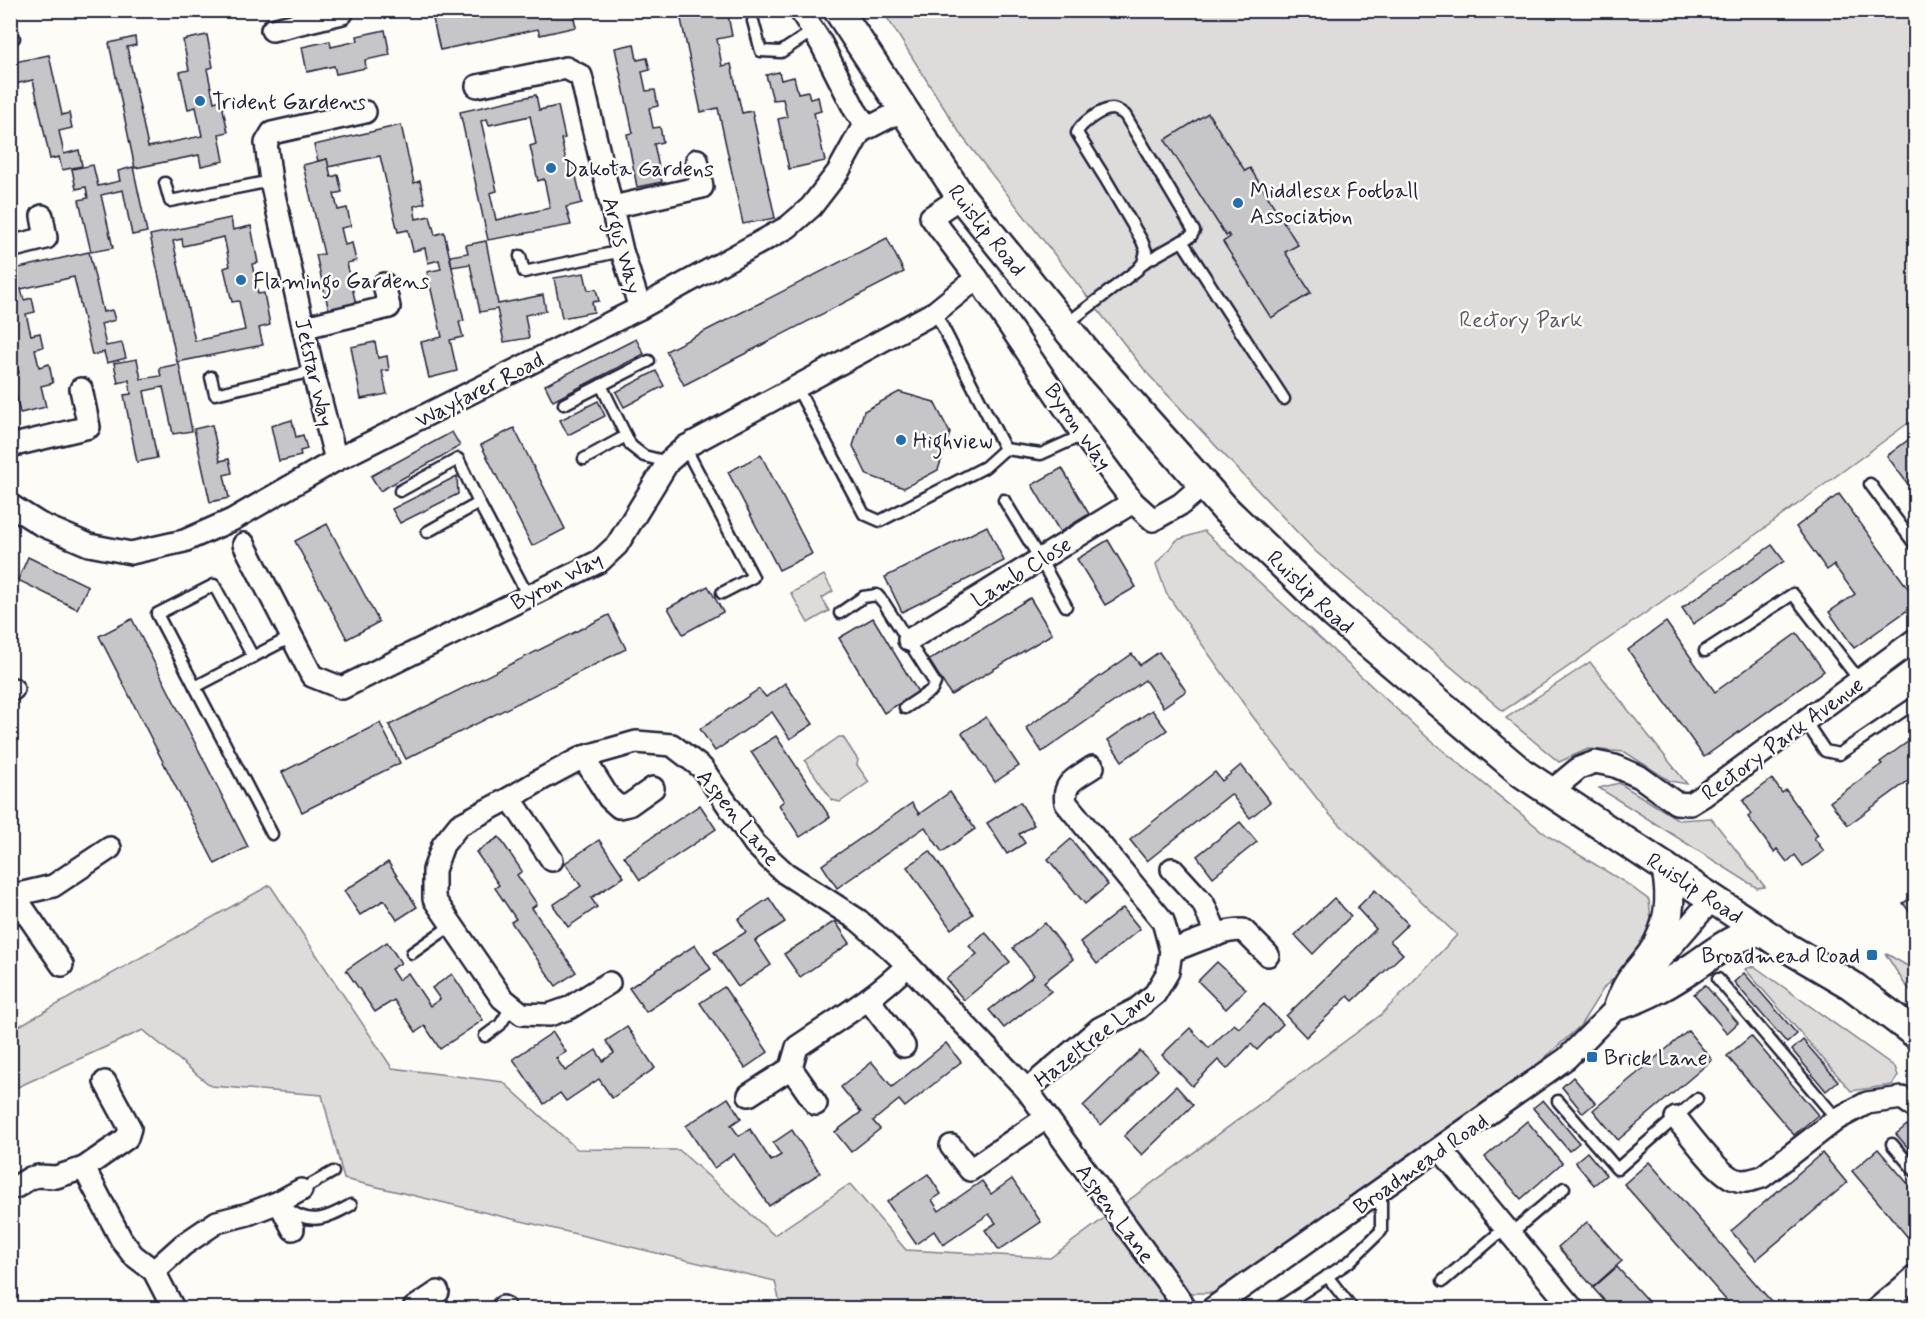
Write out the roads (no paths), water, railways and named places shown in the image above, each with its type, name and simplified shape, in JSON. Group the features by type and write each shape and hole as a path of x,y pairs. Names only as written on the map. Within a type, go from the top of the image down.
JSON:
{"main road":[{"name":"Ruislip Road","path":"837,10 961,197 1089,356 1226,510 1334,614 1522,773 1761,931 1851,985 1916,1034"},
{"path":"1619,1005 1628,986 1652,953 1664,931 1669,914 1670,896 1666,868"},
{"path":"1619,1005 1642,998 1740,937 1761,931"}],"street":[{"path":"272,30 342,13 341,10"},
{"path":"800,10 867,128"},
{"name":"Argus Way","path":"477,86 566,68 581,76 622,250 640,308"},
{"name":"Wayfarer Road","path":"10,505 40,524 89,545 130,553 184,541 232,520 336,460 640,308 788,227 811,207 838,172 860,132 903,110"},
{"name":"Jetstar Way","path":"336,460 313,371 271,180 266,143 272,133 365,112"},
{"path":"613,207 702,188 697,160"},
{"name":"Byron Way","path":"961,197 931,217 976,278 1083,435 1133,502 1153,520 1181,504 1203,485"},
{"path":"10,247 46,238 42,216"},
{"name":"Byron Way","path":"244,544 312,675 342,688 600,561 616,545 668,462 684,447 935,312 976,278"},
{"path":"305,327 389,307 384,284"},
{"path":"10,446 89,427 81,388"},
{"name":"Lamb Close","path":"909,640 1133,502"},
{"name":"Rectory Park Avenue","path":"1550,792 1579,768 1595,762 1615,766 1640,777 1676,803 1690,804 1916,639"},
{"name":"Aspen Lane","path":"512,1006 502,998 435,898 434,870 442,845 459,825 583,757 636,742 672,745 702,768 755,844 771,860 785,873 858,920 908,965 1027,1090 1185,1308"},
{"path":"583,757 609,798 619,807 629,805 653,788"},
{"name":"Hazeltree Lane","path":"1027,1090 1100,1028 1137,1009 1155,994 1168,972 1171,951 1163,921 1066,803 1064,794 1067,786 1093,767"},
{"path":"510,798 552,860"},
{"path":"62,966 15,893 53,886 110,848"},
{"path":"1172,869 1203,903 1217,935"},
{"name":"Broadmead Road","path":"1213,1308 1567,1058 1619,1005 1713,898"},
{"path":"1171,951 1217,935 1243,930 1268,955"},
{"path":"749,1095 791,1068 797,1047 868,999 908,965"},
{"path":"512,1006 522,1014 549,1015 569,1008 609,983"},
{"path":"868,999 904,1046"},
{"path":"791,1068 816,1104"},
{"path":"16,1187 30,1178 38,1176 56,1178 84,1168 127,1138 130,1128 105,1082"},
{"path":"1676,1118 1723,1173 1735,1180 1747,1182 1762,1177 1837,1119 1867,1103 1902,1098 1916,1108"},
{"path":"951,1146 970,1170 1046,1118"},
{"path":"1440,1149 1572,1308"},
{"path":"84,1168 121,1239 133,1255 154,1271 173,1308"},
{"path":"154,1271 183,1245 217,1222 248,1214 279,1202 301,1190"},
{"path":"279,1202 293,1229"},
{"path":"1878,1308 1916,1276"},
{"path":"414,1308 438,1292"}],"lane":[{"path":"753,21 761,51 781,52 813,32"},
{"path":"1064,325 1137,270 1143,263 1191,236 1194,231 1125,115 1109,109 1086,121 1077,133 1142,242 1146,251 1143,263"},
{"path":"165,183 170,201 271,180"},
{"path":"1182,241 1284,399"},
{"path":"520,256 524,272 622,250"},
{"path":"935,312 1005,449"},
{"path":"564,404 649,361"},
{"path":"211,377 215,394 313,371"},
{"path":"601,385 631,446 644,456 668,462"},
{"path":"796,386 864,514 880,521 985,468 1005,449"},
{"path":"1005,449 1041,454 1083,435"},
{"path":"584,459 626,436"},
{"path":"684,447 753,577 722,593"},
{"path":"400,491 458,459 528,596"},
{"path":"1870,484 1916,546"},
{"path":"1004,500 1041,559 1066,606"},
{"path":"427,532 479,503"},
{"path":"253,657 214,585 157,614 272,834"},
{"path":"1706,651 1793,594 1860,681"},
{"path":"840,613 863,597 878,595 909,640 935,683 933,690 905,708"},
{"path":"195,687 292,636"},
{"path":"1805,721 1824,751 1839,754 1916,702"},
{"path":"412,953 452,925"},
{"path":"1718,979 1837,1119"},
{"path":"485,1036 500,1026 512,1006"},
{"path":"1558,1101 1617,1169 1697,1099"},
{"path":"1892,1144 1916,1172"},
{"path":"301,1190 333,1172"},
{"path":"1443,1281 1564,1188"},
{"path":"1279,1308 1349,1262 1381,1231 1381,1191"},
{"path":"279,1202 298,1217 316,1219 329,1217 351,1205"},
{"path":"1328,1276 1352,1308"}],"place":[{"name":"Trident Gardens","path":"200,101"},
{"name":"Dakota Gardens","path":"551,168"},
{"name":"Middlesex Football Association","path":"1238,203"},
{"name":"Flamingo Gardens","path":"241,280"},
{"name":"Highview","path":"901,440"},
{"name":"Broadmead Road","path":"1872,955"},
{"name":"Brick Lane","path":"1592,1057"}],"park label":[{"name":"Rectory Park","path":"1521,319"}]}
